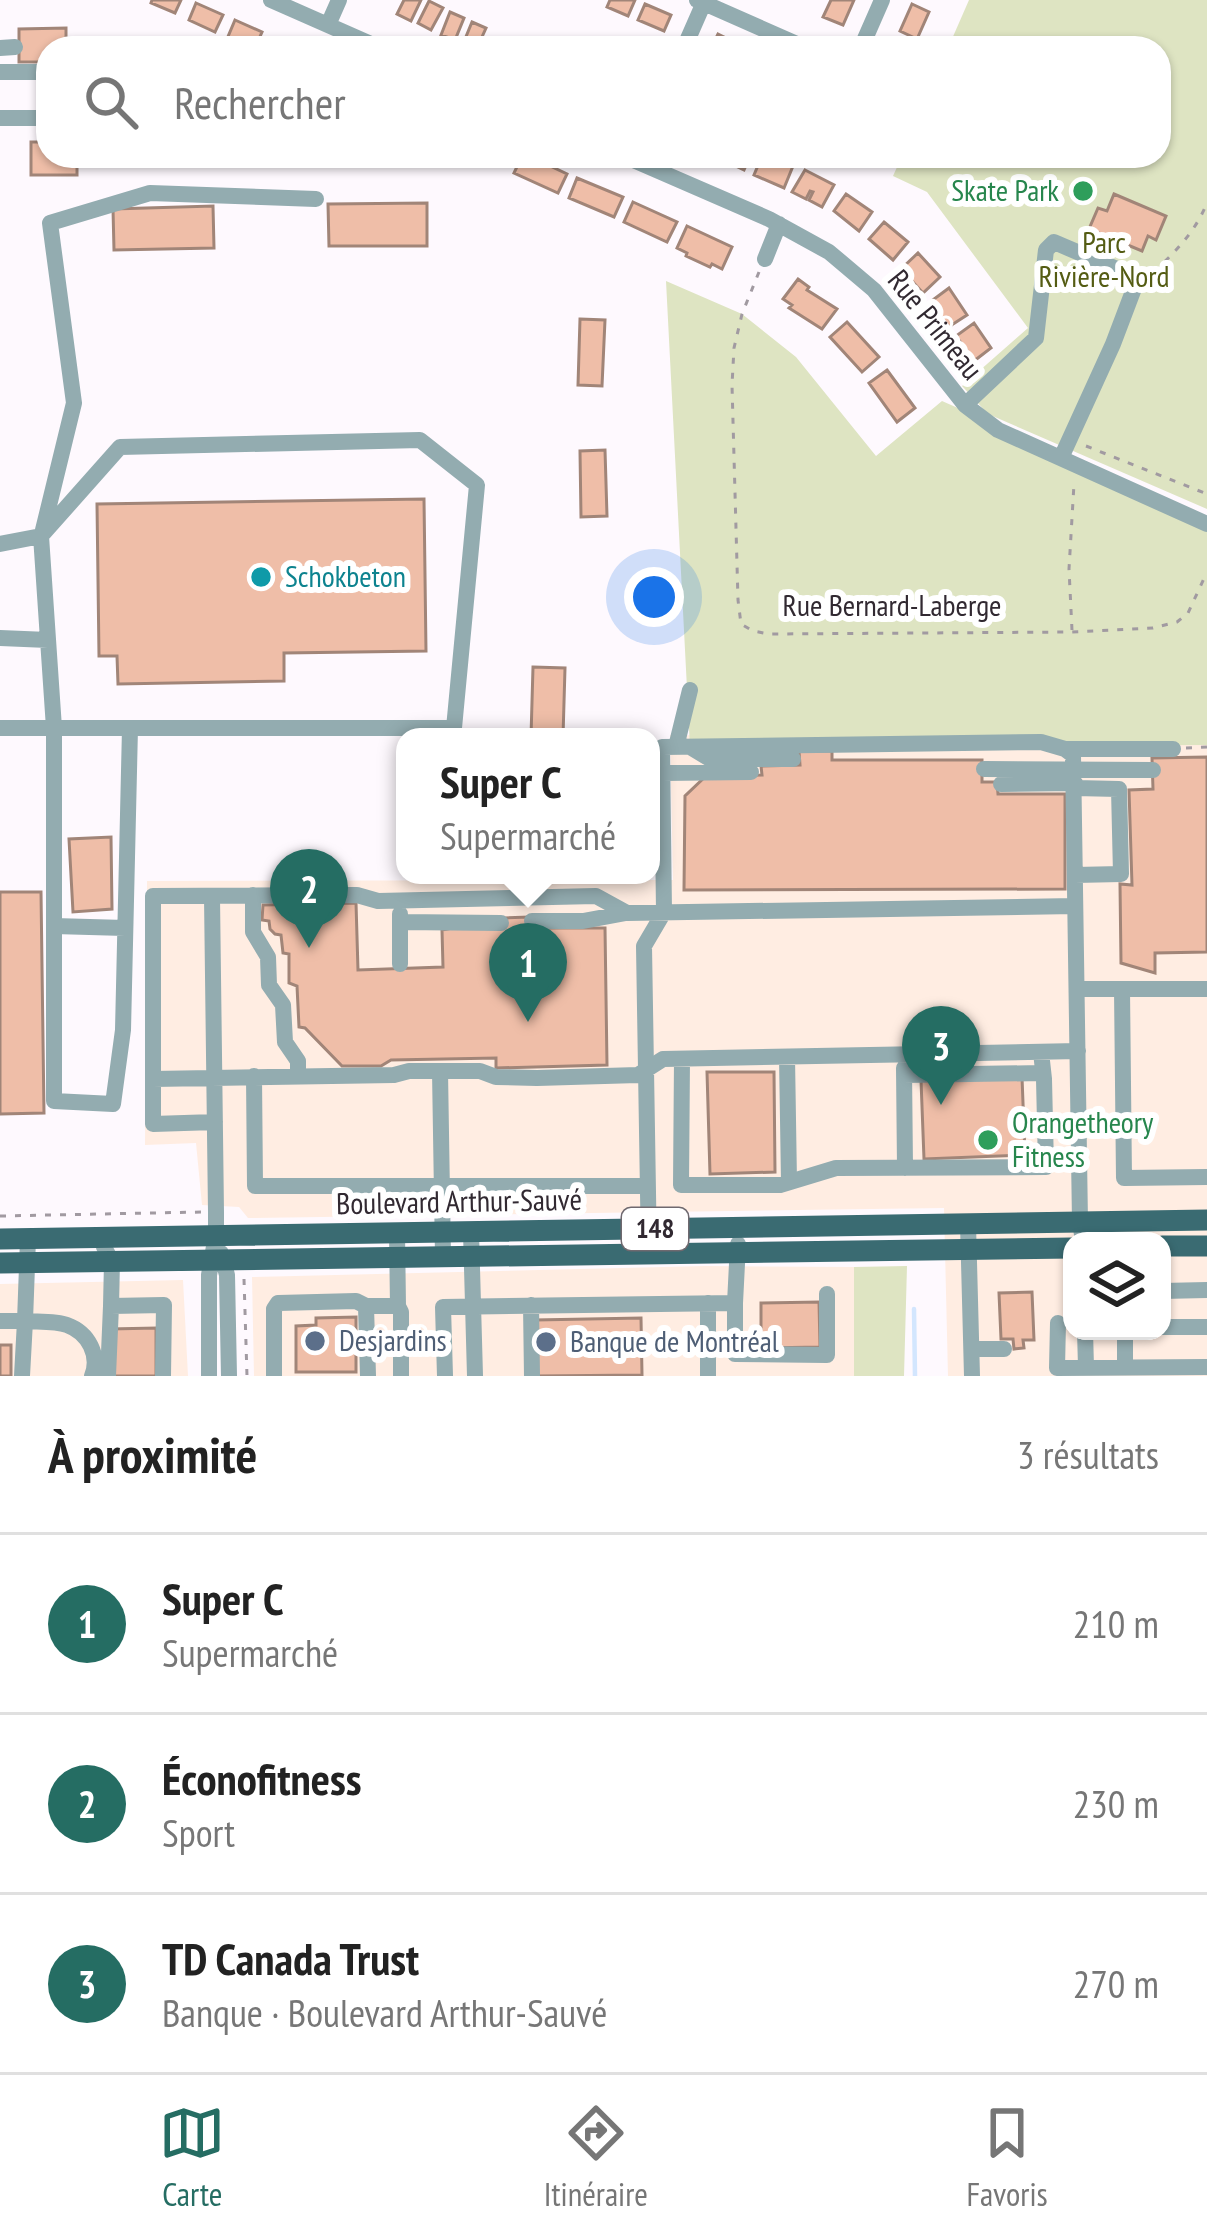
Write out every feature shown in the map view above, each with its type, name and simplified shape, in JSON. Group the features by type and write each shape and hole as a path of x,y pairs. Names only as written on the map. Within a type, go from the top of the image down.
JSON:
{"main road":[{"name":"Boulevard Arthur-Sauvé","path":"0,1239 968,1224 1081,1232 1207,1220"},
{"path":"1171,1246 1207,1246"},
{"name":"Boulevard Arthur-Sauvé","path":"0,1264 112,1262 223,1270 398,1258 1063,1248"}],"street":[{"path":"272,0 353,36"},
{"path":"328,25 340,0"},
{"path":"866,36 882,0"},
{"path":"689,36 702,1 779,36"},
{"path":"0,72 36,72"},
{"path":"0,118 36,118"},
{"name":"Rue Primeau","path":"655,168 829,252 874,290 964,405 998,430 1207,524"},
{"path":"130,728 123,1030 112,1104 54,1101 54,728 41,536 74,403 50,223 150,193 316,199"},
{"path":"765,259 779,224"},
{"path":"964,405 1036,338 1046,250 1054,242 1138,278 1069,462"},
{"path":"0,544 41,536 120,447 420,440 477,485 454,728 0,728"},
{"path":"0,638 48,640"},
{"path":"682,747 690,690"},
{"path":"649,1254 644,946 664,912 662,747 1041,742 1065,749 1172,749"},
{"path":"835,755 850,755 868,743"},
{"path":"682,747 710,759 793,759"},
{"path":"1065,749 1073,755 1075,780 1081,1232"},
{"path":"984,769 1119,789 1121,874 1075,875"},
{"path":"1001,784 1153,770"},
{"path":"662,772 751,772"},
{"path":"253,895 253,934 268,957 269,985 283,1005 285,1042 298,1061 298,1076"},
{"path":"215,1123 153,1124 153,896 357,895 378,902 596,896 628,913"},
{"path":"212,897 216,1235 235,1375"},
{"path":"400,901 400,964"},
{"path":"532,921 664,912 1076,906"},
{"path":"400,922 502,922"},
{"path":"54,926 125,928"},
{"path":"1077,988 1207,989"},
{"path":"1122,989 1124,1178 1207,1177"},
{"path":"682,1059 681,1184 779,1185 836,1168 1046,1167 1041,1052"},
{"path":"153,1079 409,1071 480,1071 496,1077 537,1078 638,1075 658,1060 1078,1052"},
{"path":"904,1055 905,1168"},
{"path":"787,1057 789,1182"},
{"path":"440,1071 443,1257"},
{"path":"904,1075 1042,1073"},
{"path":"254,1076 255,1186 648,1186"},
{"path":"968,1224 973,1376"},
{"path":"735,1354 739,1228"},
{"path":"471,1232 475,1376"},
{"path":"397,1233 401,1376"},
{"path":"104,1237 112,1262 108,1376"},
{"path":"22,1376 28,1239"},
{"path":"209,1376 223,1270"},
{"path":"1171,1291 1207,1290"},
{"path":"708,1354 827,1355 827,1294"},
{"path":"274,1376 277,1304 356,1301 366,1306 398,1306"},
{"path":"708,1303 708,1376"},
{"path":"445,1376 443,1307 735,1303"},
{"path":"111,1306 164,1305 163,1376"},
{"path":"531,1305 532,1376"},
{"path":"364,1376 369,1340 366,1306"},
{"path":"0,1321 68,1325 95,1353 92,1376"},
{"path":"1058,1323 1058,1368 1089,1372 1207,1367"},
{"path":"1171,1328 1207,1327"},
{"path":"1086,1340 1089,1372"},
{"path":"1125,1340 1125,1367"},
{"path":"973,1349 1004,1349"}],"path":[{"path":"1138,278 1151,274 1180,249 1207,203"},
{"name":"Rue Bernard-Laberge","path":"765,259 742,314 734,348 741,623 769,634 1153,628 1177,622 1188,613 1207,572"},
{"path":"1079,446 1207,494"},
{"path":"1069,462 1072,632"},
{"path":"1172,749 1207,748"},
{"path":"0,1216 203,1212"},
{"path":"223,1270 235,1375"}],"shaded area":[{"path":"670,735 1207,740 1207,1376 948,1376 944,1208 248,1218 239,1207 202,1205 196,1143 145,1145 147,881 660,884 660,880 673,880"},
{"path":"854,1267 854,1376 254,1376 252,1277"},
{"path":"183,1280 188,1376 0,1376 0,1284"}],"green space":[{"name":"Parc Rivière-Nord","path":"969,0 1207,0 1207,509 988,414 962,386 1028,328 927,192 893,176 897,168 1171,168 1171,36 953,36"},
{"path":"666,281 742,314 796,357 876,456 942,401 1207,518 1207,745 690,747"},
{"path":"907,1266 904,1376 854,1376 854,1267"}],"building":[{"path":"152,0 181,0 175,13"},
{"path":"404,0 421,0 411,21 397,14"},
{"path":"610,0 635,0 628,16 607,7"},
{"path":"831,0 854,0 843,25 823,17"},
{"path":"429,1 443,8 431,30 418,23"},
{"path":"196,3 223,15 215,32 189,20"},
{"path":"645,4 671,15 664,31 638,20"},
{"path":"912,4 929,12 918,36 900,31"},
{"path":"450,12 464,18 457,36 441,35"},
{"path":"235,20 262,32 260,36 228,36"},
{"path":"472,22 486,28 482,36 466,36"},
{"path":"66,28 66,36 36,36 36,62 19,62 19,29"},
{"path":"31,142 36,142 36,168 77,168 77,175 31,175"},
{"path":"516,168 554,168 567,174 558,193 514,173"},
{"path":"757,168 792,168 784,188 754,175"},
{"path":"805,170 834,185 822,207 809,200 813,192 806,199 792,192"},
{"path":"577,178 623,197 614,217 569,198"},
{"path":"846,194 872,212 859,231 834,211"},
{"path":"1114,194 1166,216 1156,240 1148,236 1142,251 1089,229 1098,208 1107,211"},
{"path":"633,202 677,222 667,242 624,222"},
{"path":"427,203 427,246 329,246 328,204"},
{"path":"213,206 214,248 114,250 113,209"},
{"path":"884,222 908,242 893,260 869,239"},
{"path":"687,226 732,247 722,269 677,248"},
{"path":"918,253 940,277 923,293 901,269"},
{"path":"798,279 837,309 822,329 783,299"},
{"path":"949,288 967,315 947,328 930,302"},
{"path":"580,319 605,320 602,386 578,385"},
{"path":"847,322 879,357 862,372 830,337"},
{"path":"974,323 991,348 974,361 956,336"},
{"path":"887,370 915,408 897,422 869,383"},
{"path":"605,450 607,516 581,517 580,451"},
{"name":"Schokbeton","path":"424,499 426,651 284,653 284,681 118,684 117,656 99,656 97,504"},
{"path":"533,667 565,668 563,728 531,728"},
{"path":"799,751 832,751 832,760 982,760 982,782 997,782 998,794 1065,794 1065,889 684,890 685,796 706,776 762,775 761,766 800,765"},
{"path":"1207,757 1207,952 1155,953 1155,973 1121,963 1120,884 1132,885 1129,790 1153,789 1152,758"},
{"path":"111,837 112,909 73,912 69,839"},
{"path":"0,892 41,892 44,1113 0,1114"},
{"path":"356,903 358,970 443,967 442,930 505,918 528,917 528,928 605,928 607,1065 496,1068 496,1058 342,1066 299,1027 297,986 289,983 289,954 283,953 281,935 262,920 263,905"},
{"path":"707,1072 774,1072 775,1172 710,1174"},
{"path":"1022,1077 1025,1155 924,1159 921,1080"},
{"path":"1032,1292 1034,1340 1023,1340 1024,1348 1014,1349 1013,1339 1001,1339 999,1293"},
{"path":"819,1302 820,1347 761,1348 761,1303"},
{"path":"356,1317 356,1372 296,1372 296,1326 316,1325 316,1318"},
{"path":"641,1318 642,1375 536,1376 535,1320"},
{"path":"156,1328 156,1376 111,1376 110,1329"},
{"path":"0,1345 11,1345 11,1376 0,1376"}],"waterway":[{"path":"914,1309 915,1376"}],"place":[{"name":"Skate Park","path":"1083,191"},
{"name":"Schokbeton","path":"261,577"},
{"name":"Éconofitness","path":"309,948"},
{"name":"Super C","path":"528,1022"},
{"name":"TD Canada Trust","path":"941,1105"},
{"name":"Orangetheory Fitness","path":"988,1140"},
{"name":"Desjardins","path":"315,1341"},
{"name":"Banque de Montréal","path":"546,1342"}]}
